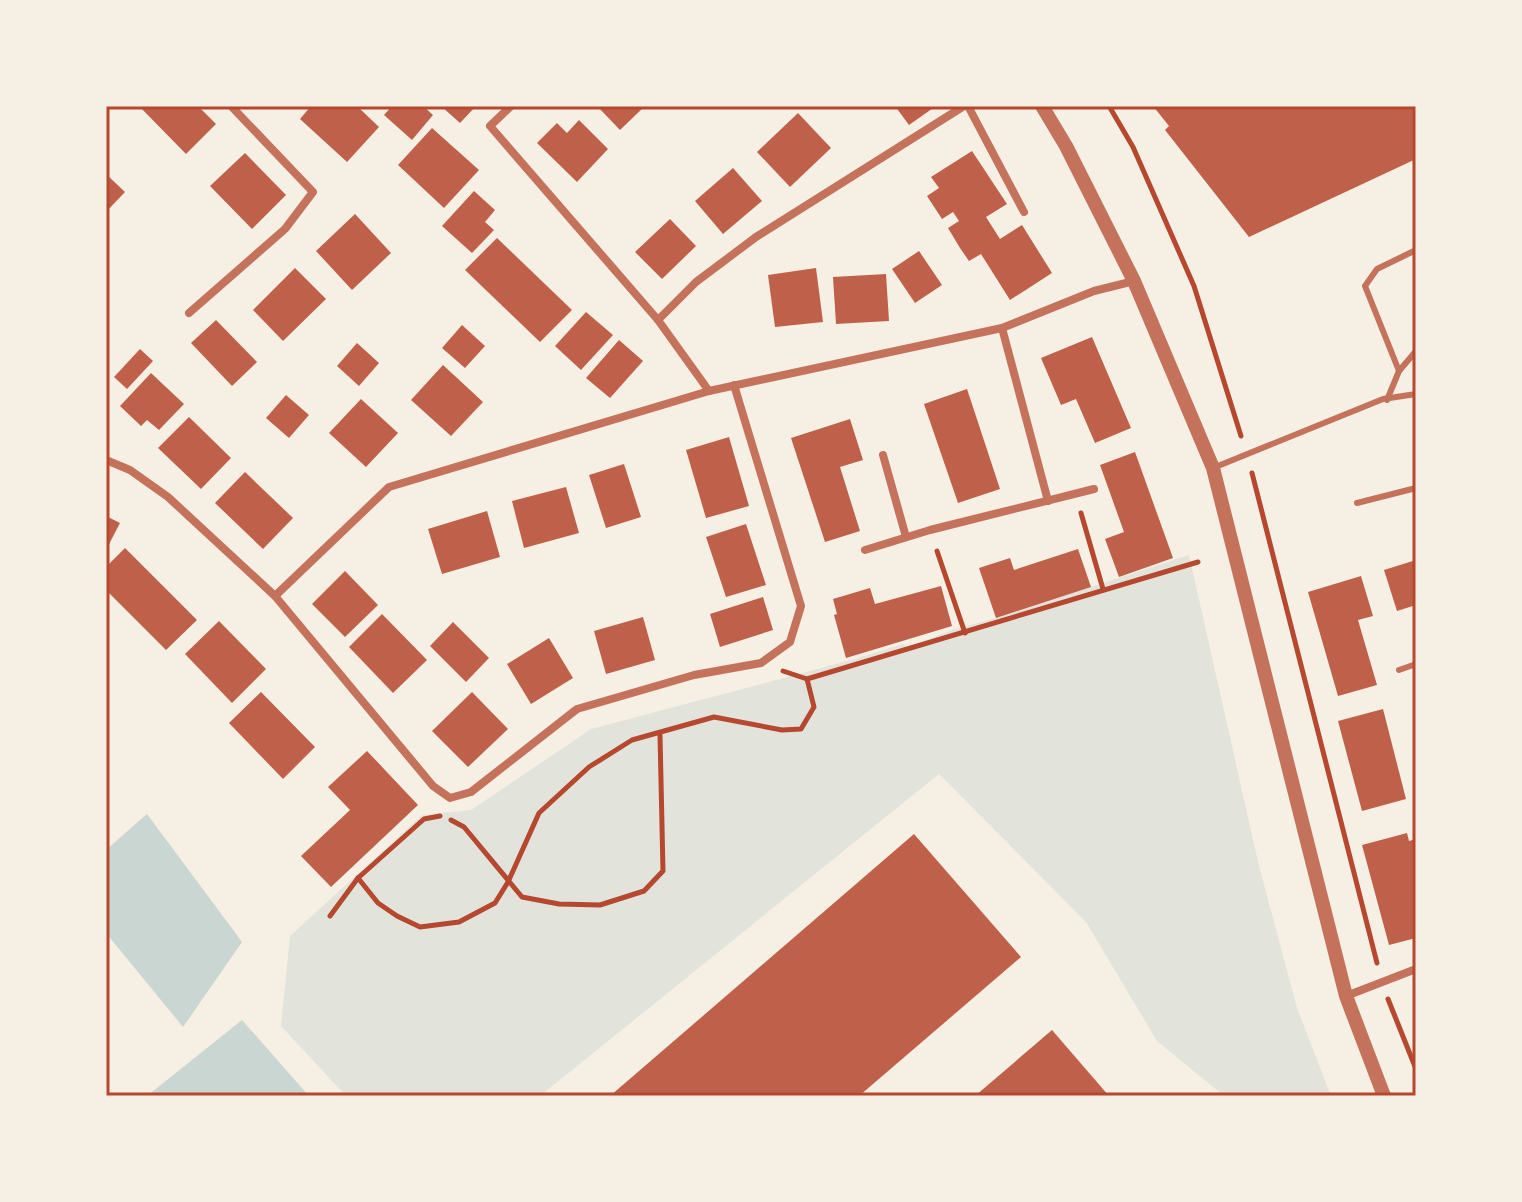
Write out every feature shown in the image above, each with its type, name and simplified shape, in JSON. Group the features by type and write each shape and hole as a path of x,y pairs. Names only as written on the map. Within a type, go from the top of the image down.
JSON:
{"street":[{"path":"189,313 285,229 313,192 231,106"},
{"path":"511,106 490,126 658,320 709,391"},
{"path":"658,320 696,282 756,237 966,106 1024,212"},
{"path":"1042,106 1066,146 1134,281 1213,468 1346,996 1384,1096"},
{"path":"275,596 389,487 709,391 1002,328 1094,291 1134,281"},
{"path":"1002,328 1048,501"},
{"path":"106,460 130,470 168,497 275,596 433,786 450,798 471,792 577,709 694,675 761,663 790,642 801,606 734,385"},
{"path":"883,455 906,537"},
{"path":"865,550 930,530 1094,489"},
{"path":"1346,996 1416,969"}],"lane":[{"path":"1399,371 1365,286 1377,269 1416,250"},
{"path":"1387,400 1399,371 1416,351"},
{"path":"1213,468 1387,400 1416,394"},
{"path":"1357,503 1416,488"},
{"path":"1399,670 1416,664"}],"path":[{"path":"1109,106 1133,147 1194,286 1247,454 1382,982 1416,1069"},
{"path":"1075,494 1103,589"},
{"path":"930,530 965,633"},
{"path":"761,663 807,679 1198,562"},
{"path":"358,878 378,903 420,927 459,922 495,903 508,882 539,813 589,767 632,740 660,735 714,717 782,730 801,729 814,707 807,679"},
{"path":"330,916 358,878 424,819 442,816 464,827 522,897 559,904 600,905 644,891 663,871 660,735"},
{"path":"442,816 450,798"}],"shaded area":[{"path":"1189,555 1259,866 1297,1008 1331,1096 1224,1096 1157,1041 1086,922 939,774 540,1096 346,1096 281,1026 290,936 422,815 471,810 591,729 903,644 908,647 955,629"},
{"path":"147,814 242,942 183,1027 106,933 106,850"},
{"path":"242,1020 309,1096 147,1096"}],"building":[{"path":"139,106 198,106 216,124 186,154"},
{"path":"311,106 357,106 379,127 347,162 300,119"},
{"path":"392,106 423,106 433,115 412,140 384,115"},
{"path":"441,106 476,106 460,123"},
{"path":"597,106 645,106 620,130"},
{"path":"895,106 936,106 909,125"},
{"path":"1153,106 1416,106 1416,159 1249,237 1165,130 1169,126"},
{"path":"798,113 831,148 790,187 757,152"},
{"path":"579,120 608,149 577,182 537,143 557,123 567,133"},
{"path":"432,128 479,170 444,208 398,165"},
{"path":"972,151 1007,204 986,217 1000,239 1022,225 1052,273 1010,300 981,254 969,261 960,248 948,228 959,221 953,212 942,219 927,196 939,188 931,177"},
{"path":"245,153 286,195 252,229 210,186"},
{"path":"733,168 762,201 723,234 695,201"},
{"path":"106,174 125,192 106,212"},
{"path":"474,191 495,210 485,222 494,230 472,253 442,226"},
{"path":"355,214 391,253 352,290 316,251"},
{"path":"670,219 696,246 662,279 635,252"},
{"path":"497,238 572,310 540,342 465,270"},
{"path":"919,251 942,285 915,303 892,269"},
{"path":"295,268 326,299 283,341 253,310"},
{"path":"816,268 823,322 775,327 768,275"},
{"path":"886,274 889,321 836,324 833,277"},
{"path":"586,312 613,335 581,370 555,346"},
{"path":"216,320 257,362 232,386 191,343"},
{"path":"462,325 485,346 465,368 442,348"},
{"path":"1092,337 1131,428 1095,443 1076,399 1061,405 1041,358"},
{"path":"619,340 643,361 610,398 586,378"},
{"path":"357,343 379,363 359,386 337,366"},
{"path":"140,349 153,361 127,389 114,377"},
{"path":"443,365 483,402 451,436 411,400"},
{"path":"151,373 184,404 159,430 147,420 141,426 120,406"},
{"path":"967,389 1000,489 958,503 924,404"},
{"path":"286,395 309,415 289,438 266,418"},
{"path":"361,399 398,433 366,467 329,433"},
{"path":"189,417 231,458 201,489 158,448"},
{"path":"850,419 863,460 840,467 860,531 825,542 791,438"},
{"path":"729,437 749,506 706,518 686,450"},
{"path":"1135,452 1173,558 1119,577 1105,539 1124,532 1100,465"},
{"path":"624,464 641,517 606,528 589,475"},
{"path":"245,472 293,518 263,549 215,503"},
{"path":"566,487 579,533 524,548 512,501"},
{"path":"487,511 500,557 442,574 428,529"},
{"path":"106,516 120,523 106,550"},
{"path":"746,524 766,585 726,597 706,537"},
{"path":"125,548 197,620 166,650 106,590 106,567"},
{"path":"1078,549 1091,587 996,618 979,568 1010,558 1014,570"},
{"path":"1416,560 1416,605 1397,611 1384,570"},
{"path":"345,571 378,605 345,637 312,604"},
{"path":"1361,576 1373,616 1358,620 1377,685 1338,696 1308,592"},
{"path":"941,586 952,626 846,658 834,615 837,614 833,599 870,588 875,604"},
{"path":"763,597 773,630 720,647 710,614"},
{"path":"382,614 427,660 393,693 349,647"},
{"path":"643,617 655,660 606,674 594,631"},
{"path":"219,621 266,669 232,703 185,654"},
{"path":"453,622 489,658 466,682 430,646"},
{"path":"549,638 573,678 531,704 507,664"},
{"path":"261,692 315,747 283,779 229,723"},
{"path":"472,692 508,729 468,767 432,731"},
{"path":"1383,709 1406,799 1362,811 1338,721"},
{"path":"367,751 418,805 331,887 301,856 350,810 328,787"},
{"path":"1407,833 1409,841 1416,839 1416,938 1389,945 1362,845"},
{"path":"914,834 1021,957 859,1096 610,1096"},
{"path":"1052,1030 1109,1096 975,1096"}]}
